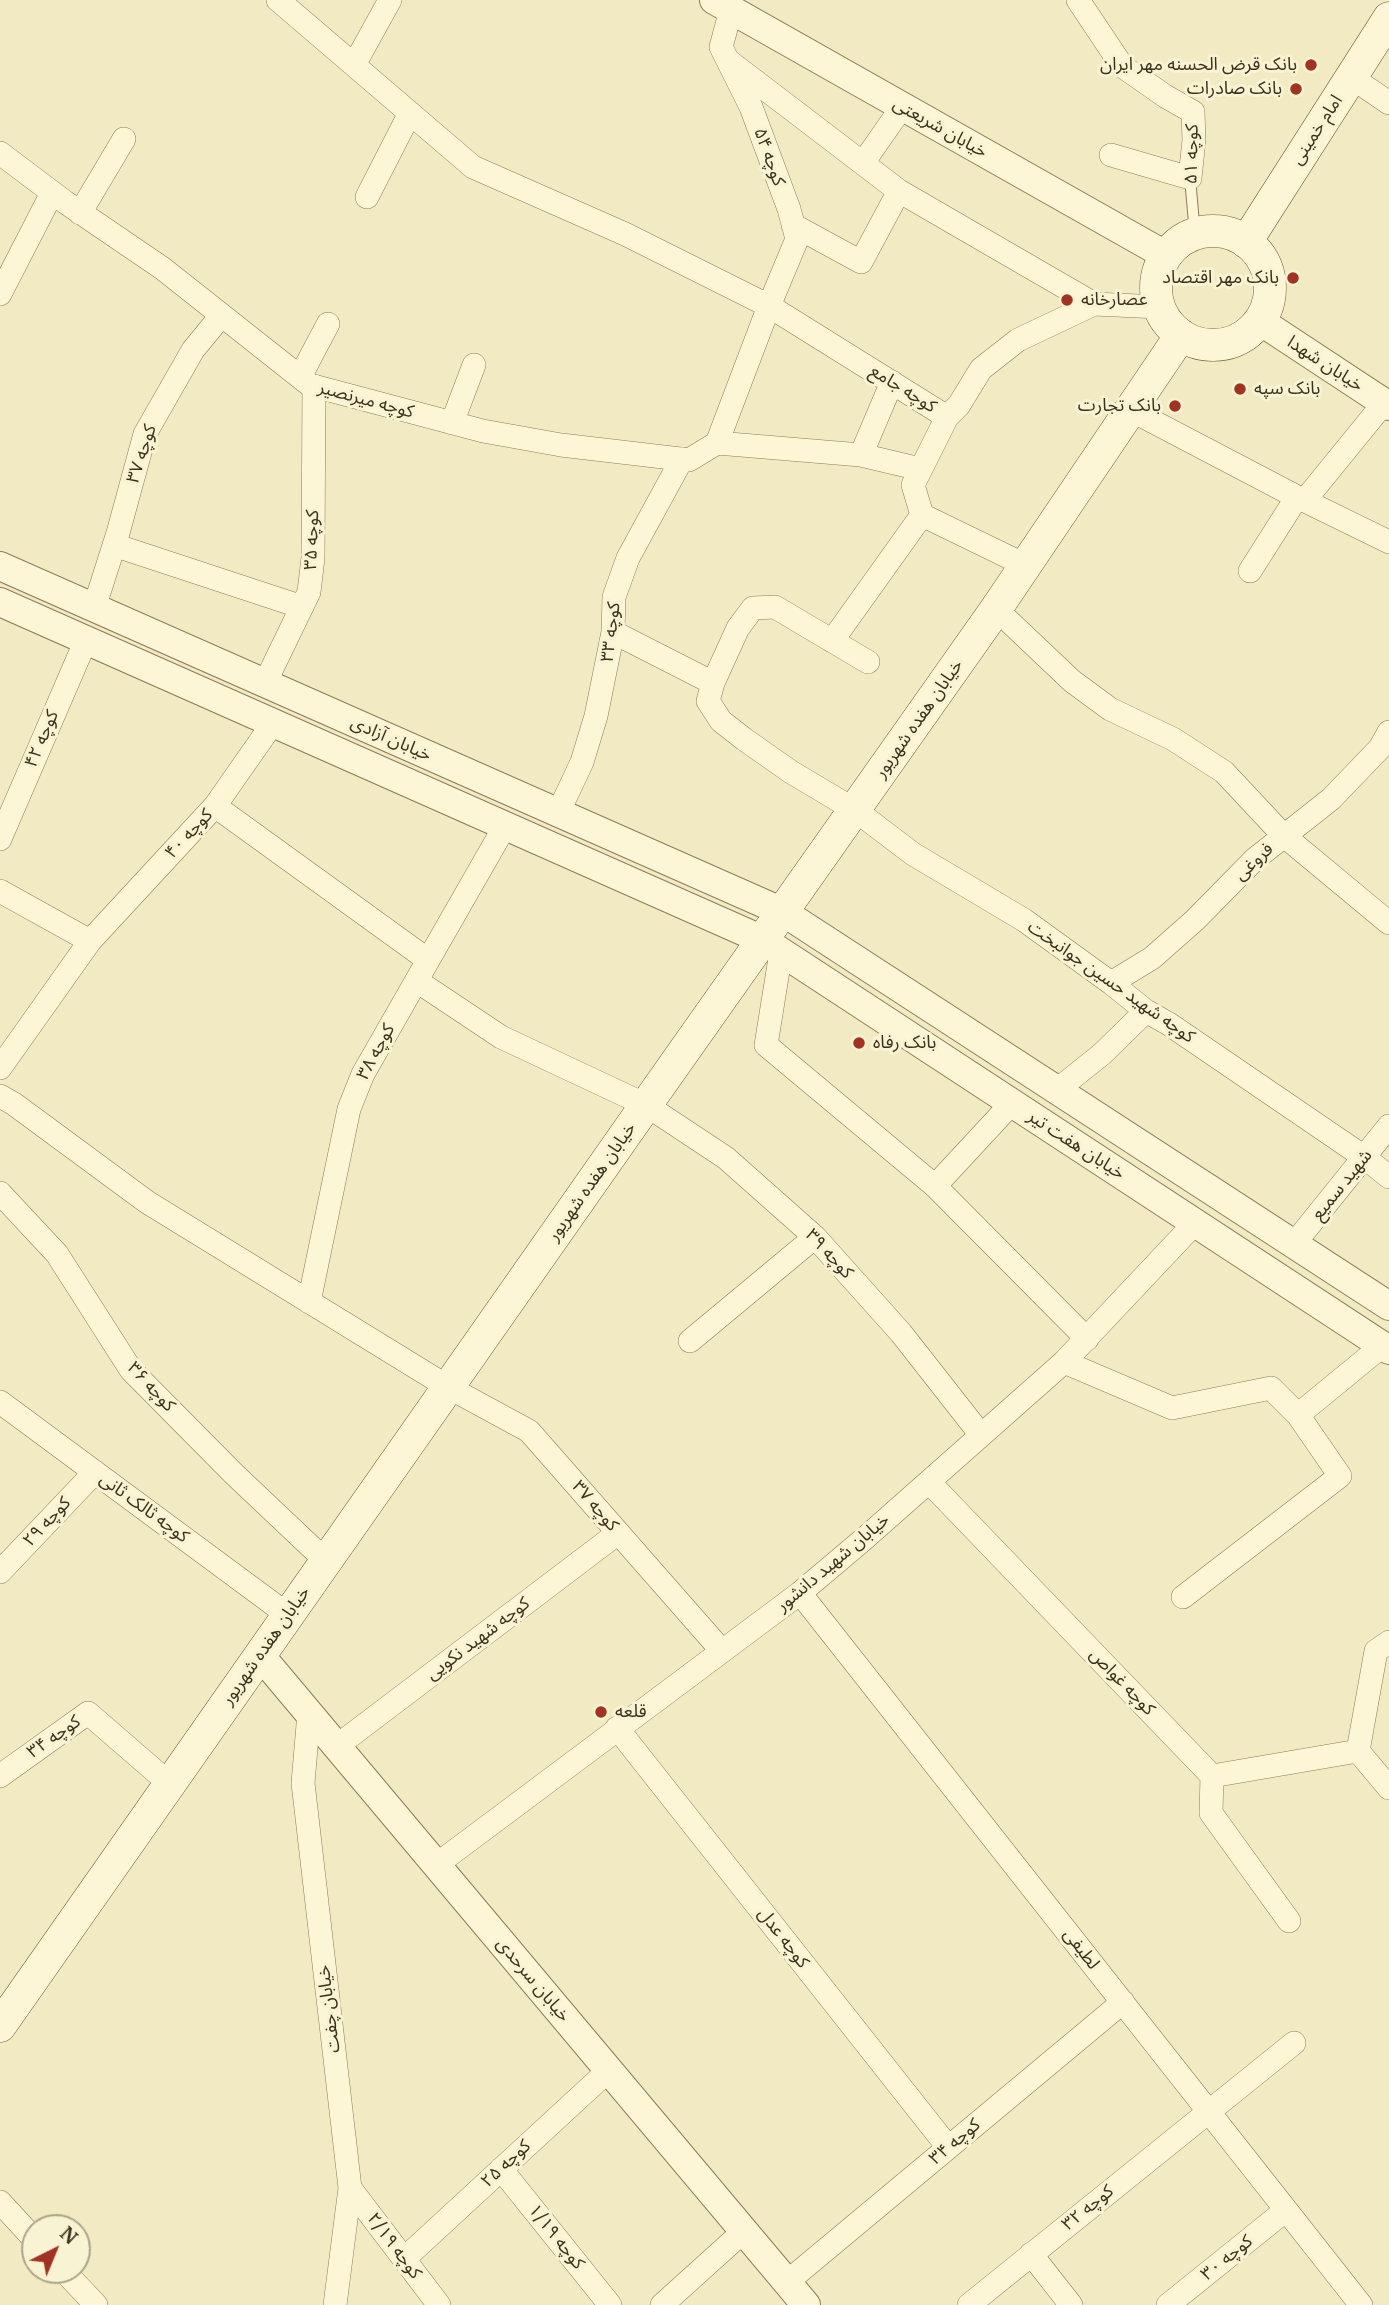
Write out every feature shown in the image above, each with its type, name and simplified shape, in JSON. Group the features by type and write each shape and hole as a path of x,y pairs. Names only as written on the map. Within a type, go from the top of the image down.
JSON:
{"main road":[{"name":"امام خمینی","path":"1246,242 1389,18"},
{"path":"1221,232 1246,242 1259,254 1267,270 1270,287 1268,305 1260,321 1248,334 1214,345 1197,343 1181,335 1168,323 1160,307 1156,289 1159,272 1167,256 1179,243 1195,234 1221,232"},
{"name":"خیابان هفده شهریور","path":"0,2026 646,1105 772,946 783,912 1027,566 1181,335"}],"street":[{"name":"کوچه جامع","path":"278,0 473,167 625,234 769,306 947,417 959,405 981,369 1017,340 1094,304"},
{"path":"354,65 390,0"},
{"name":"کوچه ۵۱","path":"1078,0 1122,66 1193,112 1194,141 1190,178"},
{"name":"کوچه ۵۴","path":"717,443 797,239 751,107 721,47 723,5"},
{"name":"خیابان شریعتی","path":"723,5 1167,256"},
{"path":"728,60 899,191 1094,304 1160,307"},
{"path":"1351,76 1389,103"},
{"path":"863,163 902,107"},
{"path":"366,197 410,113"},
{"path":"80,213 124,139"},
{"name":"کوچه میرنصیر","path":"0,153 80,213 162,268 307,382 452,423 561,445 682,459"},
{"path":"1111,155 1190,178"},
{"path":"793,225 861,262 899,191"},
{"path":"0,294 52,193"},
{"name":"کوچه ۳۷","path":"94,608 145,434 193,350 221,316"},
{"name":"خیابان شهدا","path":"1260,321 1387,405"},
{"path":"307,382 328,324"},
{"path":"452,423 474,365"},
{"name":"کوچه ۳۵","path":"265,683 309,592 313,558 307,382"},
{"path":"861,455 892,382"},
{"path":"1250,571 1301,499 1387,405"},
{"path":"1131,410 1389,542"},
{"path":"947,417 913,485 922,515 1027,566"},
{"path":"682,459 689,460 717,443 861,455 920,469"},
{"name":"کوچه ۳۳","path":"558,813 582,762 596,716 613,632 614,597 628,558 682,459"},
{"path":"832,641 922,515"},
{"path":"114,545 302,607"},
{"name":"خیابان آزادی","path":"0,566 783,912"},
{"name":"خیابان آزادی","path":"0,602 772,946"},
{"path":"613,632 713,683 738,628 753,608 775,607 868,662"},
{"path":"996,610 1072,681 1110,709 1173,740 1224,772 1283,835 1389,923"},
{"name":"کوچه ۴۲","path":"0,839 86,640"},
{"path":"198,690 210,659"},
{"name":"کوچه شهید حسین جوانبخت","path":"713,683 708,701 721,722 791,772 855,810 913,854 1024,920 1146,1011 1364,1157 1389,1177"},
{"path":"215,806 272,723"},
{"name":"فروغی","path":"1111,983 1152,958 1195,920 1255,859 1331,799 1380,748 1389,732"},
{"name":"کوچه ۴۰","path":"0,1068 90,941 215,806 501,1037 646,1105"},
{"name":"کوچه ۳۸","path":"309,1302 349,1109 363,1073 505,826"},
{"path":"680,903 692,873"},
{"path":"0,891 90,941"},
{"name":"خیابان هفت تیر","path":"783,912 1389,1306"},
{"path":"772,946 766,1045 935,1186 1087,1339"},
{"name":"خیابان هفت تیر","path":"772,946 1386,1348"},
{"path":"853,999 872,971"},
{"path":"1057,1090 1102,1054 1146,1011"},
{"path":"0,1096 147,1202 448,1387"},
{"path":"935,1186 1012,1103"},
{"name":"کوچه ۳۹","path":"646,1105 726,1158 815,1237 901,1333 981,1435"},
{"name":"شهید سمیع","path":"1294,1244 1389,1126"},
{"name":"کوچه ۳۶","path":"0,1193 57,1254 131,1370 234,1474 326,1561"},
{"path":"1195,1223 1219,1196"},
{"name":"خیابان شهید دانشور","path":"436,1865 800,1593 1064,1362 1195,1223"},
{"path":"690,1341 815,1237"},
{"path":"1298,1415 1386,1348"},
{"path":"1064,1362 1172,1408 1271,1388 1298,1415 1340,1476 1183,1597"},
{"name":"کوچه ۳۷","path":"448,1387 529,1432 722,1651"},
{"name":"کوچه ثالک ثانی","path":"0,1402 288,1615"},
{"name":"کوچه ۲۹","path":"0,1572 95,1472"},
{"name":"کوچه غواص","path":"929,1482 1212,1776"},
{"name":"کوچه شهید نکویی","path":"337,1746 618,1533"},
{"name":"لطیفی","path":"800,1593 1361,2305"},
{"path":"1358,1752 1376,1651 1389,1642"},
{"name":"خیابان سرحدی","path":"260,1655 806,2305"},
{"name":"کوچه ۳۴","path":"0,1776 88,1713 170,1784"},
{"name":"خیابان چفت","path":"309,1713 303,1783 350,2188 335,2305"},
{"name":"کوچه عدل","path":"617,1728 948,2147"},
{"path":"1289,1921 1212,1813 1212,1776 1358,1752"},
{"path":"1358,1752 1389,1788"},
{"name":"کوچه ۳۴","path":"787,2282 1123,2003"},
{"name":"کوچه ۳۲","path":"969,2305 1294,2043"},
{"name":"کوچه ۲۵","path":"404,2259 609,2070"},
{"name":"کوچه ۱/۱۹","path":"501,2169 610,2305"},
{"name":"کوچه ۲/۱۹","path":"350,2188 439,2305"},
{"path":"0,2202 21,2225"},
{"name":"کوچه ۳۰","path":"1168,2305 1286,2210"},
{"path":"662,2305 744,2231"},
{"path":"1031,2254 1071,2305"},
{"path":"76,2284 96,2305"}],"lane":[{"name":"کوچه ۵۱","path":"1190,178 1195,234"}],"place":[{"name":"بانک قرض الحسنه مهر ایران","path":"1311,65"},
{"name":"بانک صادرات","path":"1296,89"},
{"name":"بانک مهر اقتصاد","path":"1293,278"},
{"name":"عصارخانه","path":"1067,300"},
{"name":"بانک سپه","path":"1240,389"},
{"name":"بانک تجارت","path":"1175,406"},
{"name":"بانک رفاه","path":"859,1043"},
{"name":"قلعه","path":"601,1712"}]}
